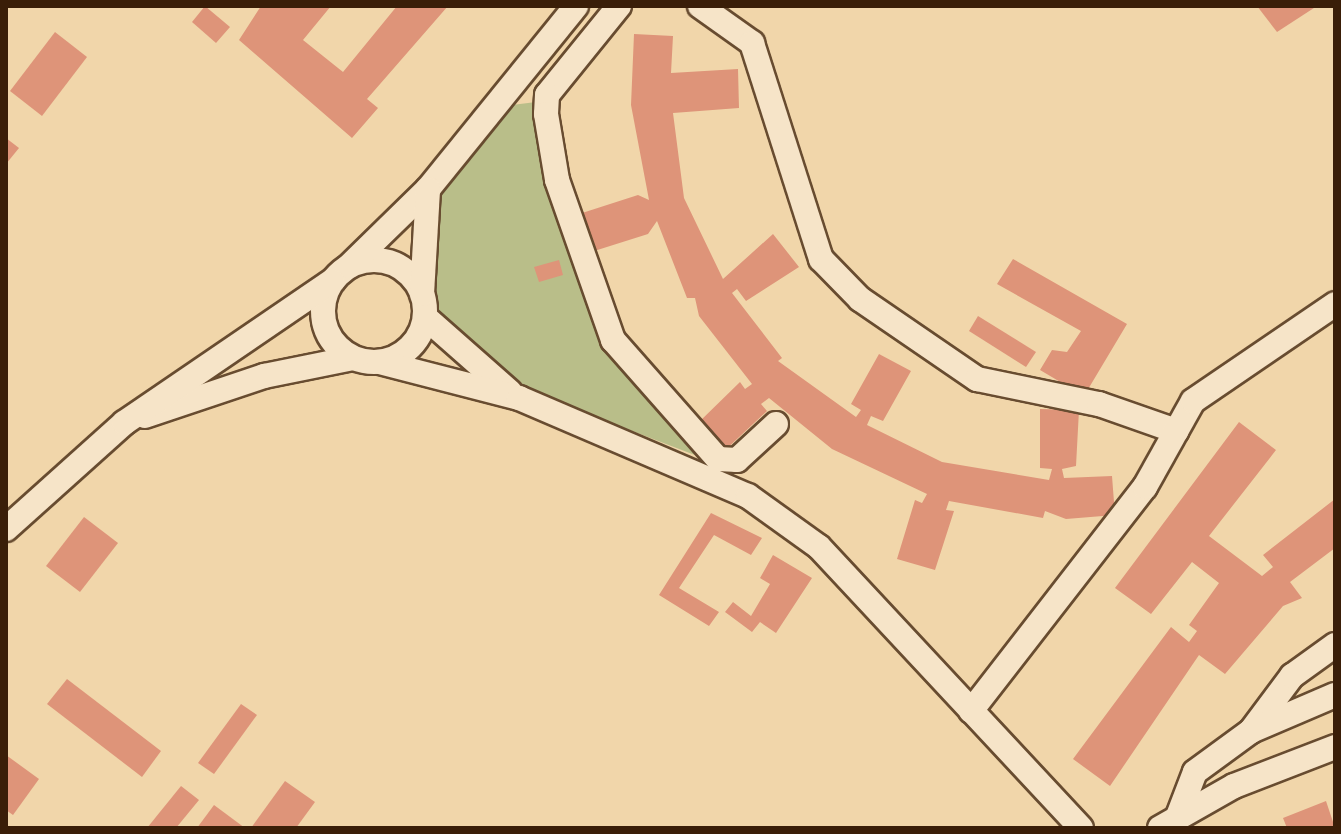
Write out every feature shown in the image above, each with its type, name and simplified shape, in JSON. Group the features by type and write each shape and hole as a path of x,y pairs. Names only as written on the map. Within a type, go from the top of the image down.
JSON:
{"street":[{"path":"6,529 124,423 340,274 428,189 576,6"},
{"path":"619,6 547,95 546,114 557,180 613,340 718,459 737,460 776,424"},
{"path":"700,6 752,43 821,259 860,299 977,379 1099,404 1176,431"},
{"path":"379,362 405,352 423,305 428,189"},
{"path":"340,274 383,261 400,267 423,305 519,398"},
{"path":"340,274 324,325 353,358"},
{"path":"971,711 1145,487 1176,431 1213,382 1335,304"},
{"path":"124,423 264,376 353,358 519,398 748,496 819,547 1081,828"},
{"path":"1251,731 1292,676 1335,645"},
{"path":"1169,822 1195,772 1251,731 1335,695"},
{"path":"1169,822 1335,747"}],"green space":[{"path":"536,102 603,343 700,457 528,391 442,321 435,296 439,196 512,105"}],"building":[{"path":"205,6 230,27 216,43 192,22"},
{"path":"261,6 331,6 303,40 343,72 397,6 448,6 367,99 378,108 352,138 239,40"},
{"path":"1257,6 1317,6 1277,32"},
{"path":"55,32 87,57 42,116 10,91"},
{"path":"634,34 673,36 671,73 738,69 739,108 673,113 684,198 723,279 773,234 799,267 746,301 737,289 732,293 782,358 778,361 856,417 861,410 851,404 879,354 911,371 883,421 871,416 867,425 942,462 1049,480 1052,469 1040,468 1040,409 1079,410 1076,466 1062,469 1064,478 1112,476 1115,515 1066,519 1045,511 1043,518 949,501 946,510 954,511 935,570 897,559 915,500 922,503 927,494 832,449 769,398 761,404 767,411 721,454 697,424 740,382 745,389 752,384 699,316 695,298 687,298 657,221 648,234 591,252 579,214 638,195 649,200 631,105"},
{"path":"6,138 19,148 6,164"},
{"path":"1013,259 1127,324 1084,396 1040,370 1052,350 1067,352 1081,331 997,284"},
{"path":"559,260 563,275 539,282 534,267"},
{"path":"978,316 1036,352 1026,367 969,331"},
{"path":"1239,422 1276,450 1209,536 1262,576 1273,567 1263,555 1335,499 1335,548 1290,582 1302,598 1283,606 1225,674 1199,655 1110,786 1073,759 1171,627 1189,642 1197,631 1189,625 1219,583 1192,562 1151,614 1115,588"},
{"path":"711,513 762,538 751,555 714,535 679,588 719,612 709,626 659,595"},
{"path":"84,517 118,543 80,592 46,566"},
{"path":"773,555 812,578 776,633 760,622 752,632 725,612 733,602 751,616 770,584 760,578"},
{"path":"67,679 161,751 142,777 47,704"},
{"path":"241,704 257,715 214,774 198,763"},
{"path":"6,755 39,779 13,815 6,810"},
{"path":"285,781 315,802 296,828 251,828"},
{"path":"181,786 199,800 176,828 147,828"},
{"path":"1326,801 1335,828 1287,828 1283,818"},
{"path":"214,805 245,828 197,828"}]}
